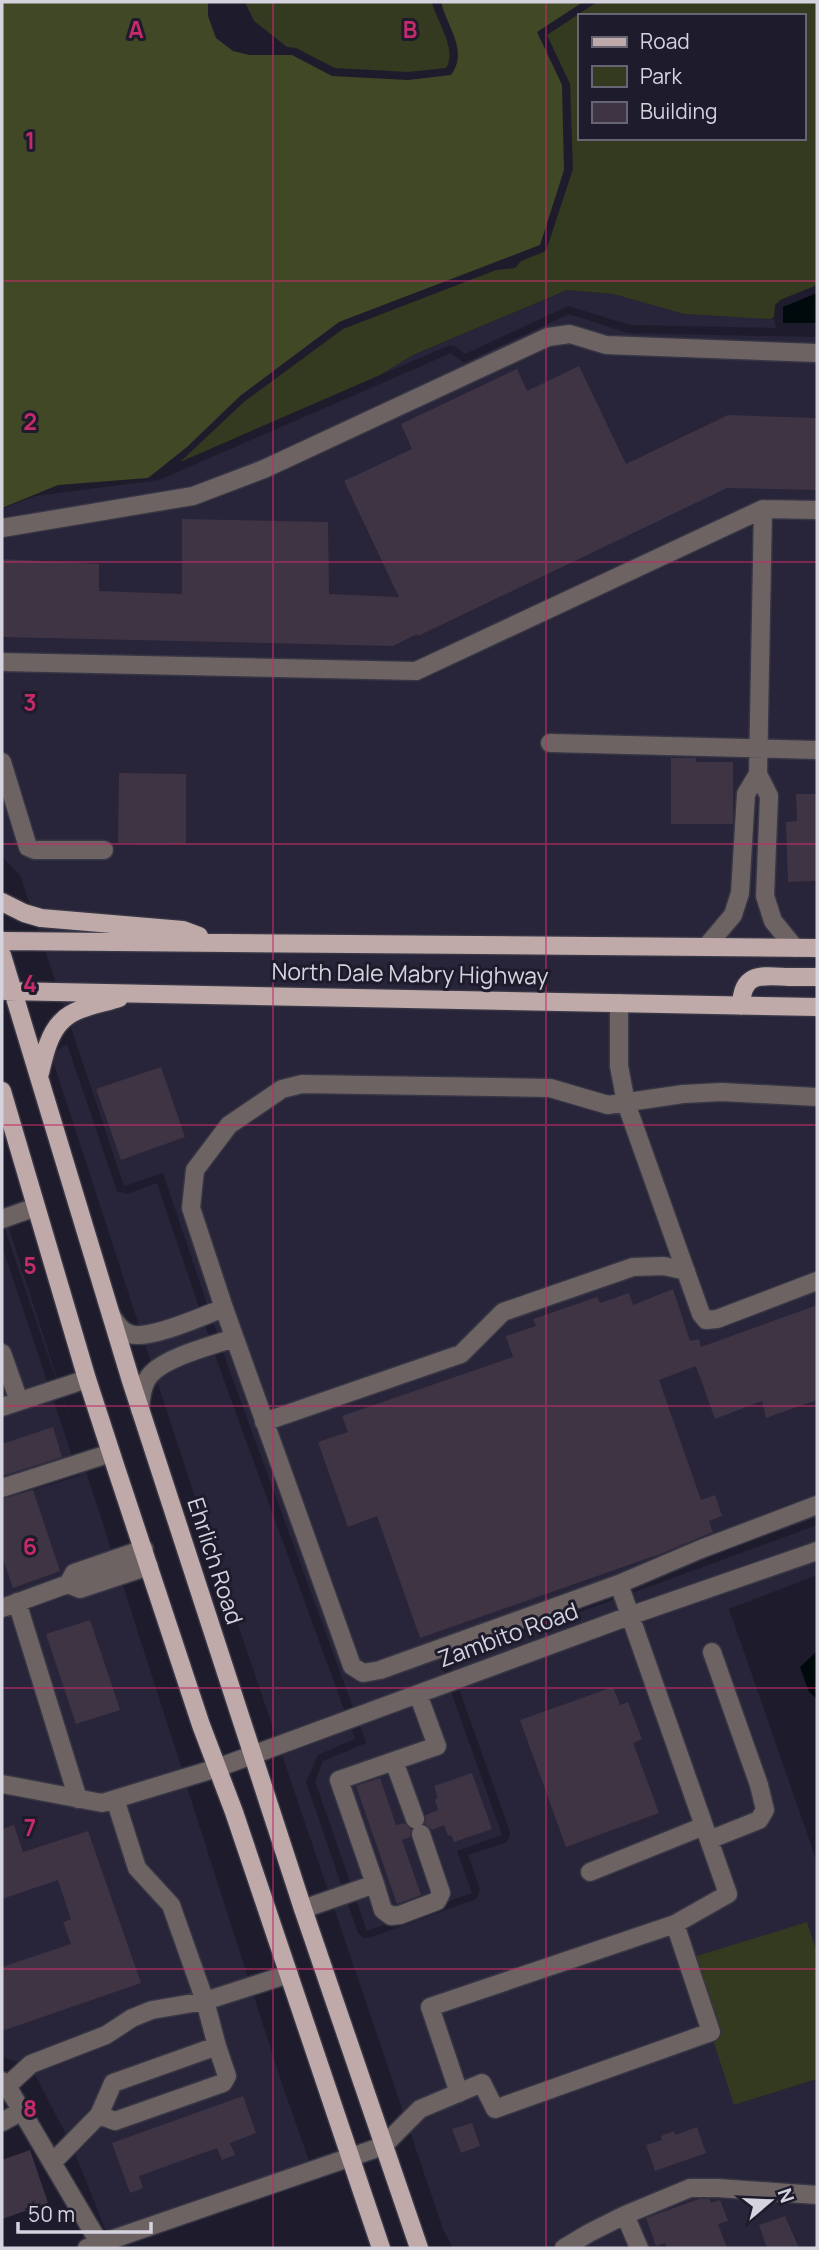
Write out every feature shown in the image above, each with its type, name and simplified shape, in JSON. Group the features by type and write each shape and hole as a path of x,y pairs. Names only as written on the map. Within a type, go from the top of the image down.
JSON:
{"main road":[{"path":"2,902 41,918 183,930 216,942"},
{"name":"North Dale Mabry Highway","path":"2,941 817,948"},
{"name":"Ehrlich Road","path":"2,955 8,991 40,1076 140,1410 303,1909 419,2248"},
{"path":"741,1006 742,991 755,977 817,977"},
{"name":"North Dale Mabry Highway","path":"8,991 817,1007"},
{"path":"40,1076 46,1048 61,1021 82,1010 136,993"},
{"path":"2,1091 8,1137 36,1208 111,1453 382,2248"}],"street":[{"path":"2,528 193,496 264,469 548,337 570,334 606,345 817,353"},
{"path":"706,947 733,915 740,893 746,794 758,774 763,509"},
{"path":"2,662 416,671 763,509 817,510"},
{"path":"550,743 817,750"},
{"path":"2,762 28,847 35,850 104,850"},
{"path":"758,774 769,796 765,896 773,920 795,948"},
{"path":"619,1003 619,1066 626,1104 701,1314 706,1320 718,1319 817,1281"},
{"path":"817,1097 722,1092 683,1094 626,1104 598,1104 550,1088 302,1084 282,1089 229,1125 195,1170 191,1208 234,1338 352,1666 363,1673 380,1670 620,1584 817,1505"},
{"path":"2,1219 36,1208"},
{"path":"264,1422 461,1354 503,1312 633,1266 664,1266 686,1271"},
{"path":"109,1313 123,1330 131,1335 142,1336 224,1308"},
{"path":"140,1410 141,1395 151,1373 168,1362 234,1338"},
{"path":"2,1353 10,1404 87,1379"},
{"path":"2,1488 111,1453"},
{"name":"Zambito Road","path":"2,1784 102,1803 116,1799 217,1768 632,1615 817,1551"},
{"path":"78,1799 9,1605 68,1584 74,1573 146,1557"},
{"path":"459,2093 430,2007 675,1924 728,1894 620,1584"},
{"path":"590,1872 707,1833 760,1820 765,1811 759,1785 712,1652"},
{"path":"394,1761 441,1893 437,1901 391,1916 383,1910 339,1780 436,1746 418,1695"},
{"path":"99,2115 115,2122 223,2083 227,2076 205,2001 171,1905 137,1868 116,1799"},
{"path":"303,1909 374,1884"},
{"path":"289,1974 205,2001 152,2010 132,2018 106,2035 31,2064 5,2084 52,2163 93,2246 383,2146 420,2109 482,2083 495,2109 711,2032 675,1924"},
{"path":"52,2163 99,2115 113,2083 217,2046"},
{"path":"2,2122 22,2111"},
{"path":"564,2248 589,2232 690,2188 817,2195"},
{"path":"625,2215 639,2248"}],"shaded area":[{"path":"567,290 613,294 684,314 774,319 776,328 630,325 568,306 465,354 450,345 380,375 413,355"},
{"path":"817,293 817,323 783,323 783,307"},
{"path":"569,314 628,333 817,337 817,1517 438,1655 502,1835 457,1851 472,1893 367,1931 315,1781 323,1761 366,1743 229,1369 163,1173 124,1186 20,875 4,859 2,853 2,509 35,496 159,480 451,353 464,363"},
{"path":"67,1044 117,1191 127,1194 157,1183 221,1372 345,1712 276,1737 53,1061 56,1051"},
{"path":"2,1207 77,1441 2,1220"},
{"path":"2,1246 76,1468 2,1491"},
{"path":"85,1468 182,1769 102,1794 2,1774 2,1499 79,1476"},
{"path":"817,1525 817,1542 629,1606 453,1672 449,1660"},
{"path":"817,1561 817,1575 729,1609 817,1862 817,1951 807,1922 734,2105 817,2079 817,2248 453,2248 443,2229 282,1755 352,1729 355,1739 318,1755 306,1782 358,1933 369,1938 476,1899 480,1890 468,1855 505,1843 510,1837 459,1689"},
{"path":"817,1651 817,1699 809,1692 800,1667"},
{"path":"187,1787 313,2172 106,2231 72,2146 31,2067 2,2057 2,1794 99,1812"}],"green space":[{"path":"2,2 208,2 208,16 216,38 233,51 249,55 292,55 332,76 408,80 451,75 456,66 458,57 455,39 441,2 583,2 537,32 562,85 564,170 540,245 339,322 240,396 187,447 148,478 58,485 2,508"},
{"path":"245,2 432,2 448,44 449,61 446,68 408,72 335,68 296,48 287,47 254,21"},
{"path":"597,2 817,2 817,285 780,300 775,305 774,317 770,319 684,314 613,294 567,290 413,355 380,375 180,462 245,401 343,329 496,270 515,268 521,261 546,251 573,169 570,84 547,35 578,15 578,140 805,140 805,14 579,14"},
{"path":"807,1922 817,1951 817,2079 734,2105 687,1959"}],"building":[{"path":"579,366 626,464 728,415 817,418 817,490 727,488 393,646 2,637 2,559 99,564 99,591 182,594 182,519 328,522 329,594 399,597 344,481 412,449 401,424 517,369 527,391"},
{"path":"671,758 696,758 696,762 733,762 733,824 671,824"},
{"path":"119,773 186,774 186,844 118,843"},
{"path":"796,794 817,794 817,881 788,882 786,822 797,821"},
{"path":"161,1067 185,1137 121,1160 96,1089"},
{"path":"673,1289 690,1341 699,1339 701,1347 817,1305 817,1400 766,1418 762,1401 715,1419 696,1366 659,1380 701,1500 715,1495 722,1516 709,1521 713,1532 660,1554 420,1638 377,1516 348,1527 318,1442 348,1432 342,1416 513,1357 506,1336 536,1326 533,1319 597,1297 600,1303 629,1293 633,1305"},
{"path":"53,1427 62,1457 2,1476 2,1444"},
{"path":"33,1490 60,1571 13,1588 2,1556 2,1499"},
{"path":"90,1620 120,1710 76,1724 46,1634"},
{"path":"613,1687 620,1705 628,1702 642,1739 633,1743 659,1813 566,1847 520,1720"},
{"path":"472,1773 492,1829 454,1842 451,1835 448,1836 444,1825 432,1830 425,1824 426,1815 438,1810 434,1786"},
{"path":"380,1778 396,1825 404,1823 411,1829 410,1837 402,1840 421,1895 397,1904 356,1786"},
{"path":"14,1825 23,1852 88,1831 141,1983 2,2031 2,1967 71,1944 63,1922 71,1919 58,1880 2,1899 2,1829"},
{"path":"243,2096 256,2133 230,2143 235,2155 222,2160 217,2148 139,2176 143,2188 130,2193 112,2143"},
{"path":"472,2123 480,2146 461,2153 452,2129"},
{"path":"697,2127 706,2153 655,2171 646,2145 662,2140 661,2136 674,2131 675,2135"},
{"path":"30,2150 48,2203 2,2219 2,2160"},
{"path":"699,2199 709,2199 711,2203 720,2200 728,2221 718,2224 727,2248 667,2248 665,2243 656,2246 646,2218"},
{"path":"785,2216 799,2248 767,2248 759,2225"}]}
